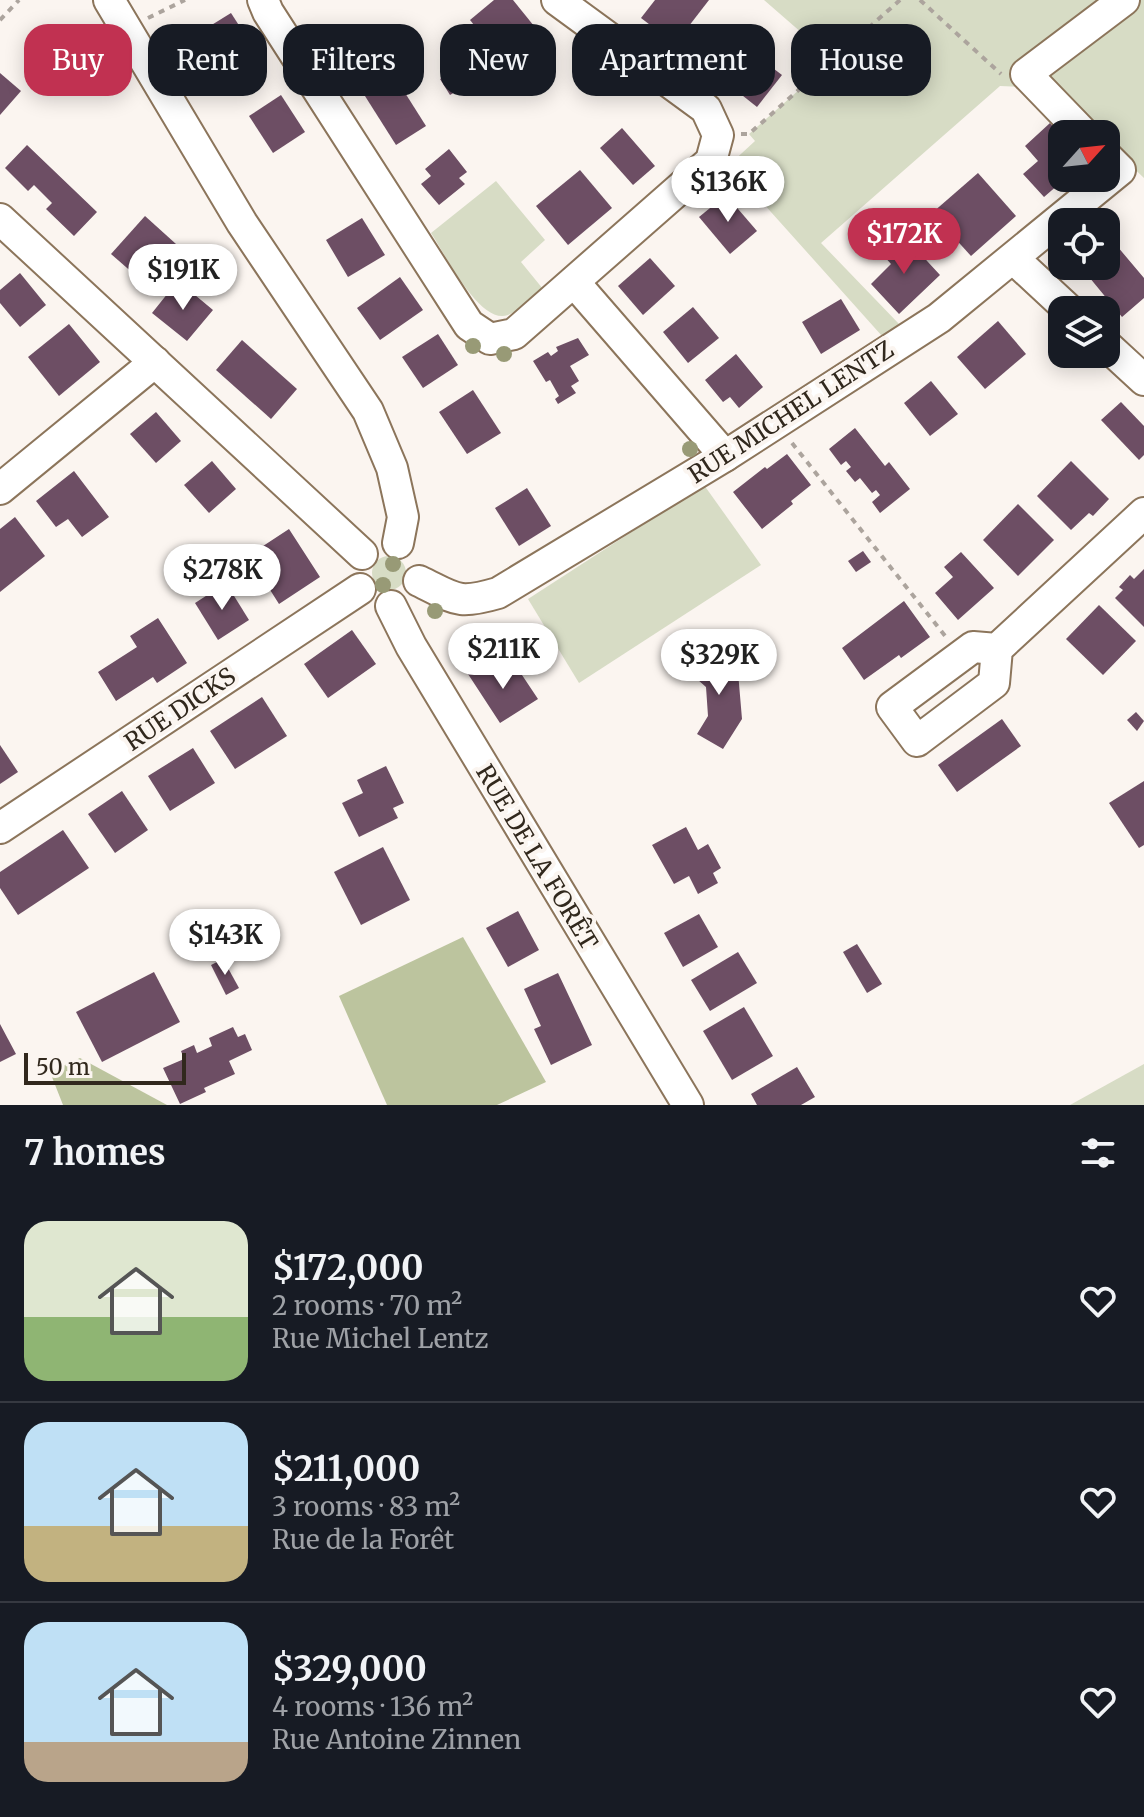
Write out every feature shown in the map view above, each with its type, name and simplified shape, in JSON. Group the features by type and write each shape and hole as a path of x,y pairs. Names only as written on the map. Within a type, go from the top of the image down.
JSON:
{"street":[{"path":"109,0 124,24"},
{"path":"263,0 469,325 490,339 514,334 711,161 718,135 706,109 557,0"},
{"path":"1070,120 1026,74 1124,0"},
{"path":"132,36 242,223 368,411 395,480 403,517 398,543"},
{"name":"RUE MICHEL LENTZ","path":"419,581 453,598 469,601 498,593 725,456 939,318 1094,192"},
{"path":"0,219 362,554"},
{"path":"1014,259 1054,296"},
{"path":"574,282 725,456"},
{"path":"1120,358 1144,380"},
{"path":"0,489 155,362"},
{"path":"997,649 1144,513"},
{"path":"378,543 398,543 411,551 419,565 419,581 409,598 391,606 373,602 360,589 356,571 362,554 378,543"},
{"name":"RUE DICKS","path":"0,828 360,589"},
{"name":"RUE DE LA FORÊT","path":"391,606 427,673 688,1105"}],"path":[{"path":"0,20 19,0"},
{"path":"132,26 185,0"},
{"path":"718,135 749,134 900,0"},
{"path":"920,0 1002,74 1014,78 1026,74"},
{"path":"783,432 955,648"}],"green space":[{"path":"764,0 1144,0 1144,178 1120,155 1120,120 1077,120 1026,87 1000,86 821,243 900,325 882,336 729,165 755,141 749,134 792,96 931,96 931,24 792,24"},
{"path":"496,181 545,240 521,262 543,289 508,315 497,315 486,310 475,299 431,233"},
{"path":"704,485 761,565 579,683 528,599"},
{"path":"389,556 401,561 406,573 401,585 389,590 377,585 372,573 377,561"},
{"path":"463,937 546,1082 497,1105 387,1105 339,996"},
{"path":"80,1058 167,1105 63,1105 50,1072"},
{"path":"1144,1064 1144,1105 1070,1105"}],"building":[{"path":"494,0 513,0 532,24 473,24 470,20"},
{"path":"655,0 709,0 690,24 649,24 641,18"},
{"path":"231,13 238,24 213,24"},
{"path":"775,70 782,75 775,84"},
{"path":"0,73 21,91 0,115"},
{"path":"281,95 305,132 273,153 249,116"},
{"path":"365,96 407,96 426,126 396,145"},
{"path":"743,96 766,96 757,107"},
{"path":"1048,125 1050,192 1044,197 1023,174 1038,161 1025,146"},
{"path":"622,128 655,166 633,185 600,148"},
{"path":"27,145 97,212 74,236 46,209 52,203 34,185 28,191 5,168"},
{"path":"449,149 467,172 459,178 465,184 439,205 421,184 431,176 425,169"},
{"path":"580,170 612,208 568,245 536,206"},
{"path":"978,173 1016,216 971,256 932,213"},
{"path":"726,195 757,231 730,254 699,217"},
{"path":"145,216 176,244 142,281 111,254"},
{"path":"362,218 385,255 348,277 326,240"},
{"path":"904,236 940,275 899,314 871,284 891,264 883,255"},
{"path":"1120,250 1144,278 1144,298 1122,317 1120,296 1105,296 1092,280 1120,280"},
{"path":"650,258 675,286 643,315 618,286"},
{"path":"20,273 46,305 20,327 0,303 0,290"},
{"path":"400,277 423,310 380,340 357,308"},
{"path":"183,285 213,310 187,341 152,313 172,288 177,292"},
{"path":"841,299 860,330 821,354 802,322"},
{"path":"693,307 719,338 688,363 663,332"},
{"path":"998,321 1026,354 985,389 957,357"},
{"path":"69,324 100,362 59,396 28,357"},
{"path":"438,334 458,365 423,388 402,357"},
{"path":"578,338 589,355 570,366 579,381 571,386 576,393 558,404 555,399 559,396 550,380 546,382 533,361 548,352 551,356 558,351 556,347"},
{"path":"242,340 297,389 271,419 216,370"},
{"path":"736,354 763,387 739,408 730,397 723,402 705,380"},
{"path":"931,381 958,414 930,436 904,403"},
{"path":"473,390 501,433 467,454 439,412"},
{"path":"1121,402 1144,426 1144,455 1139,460 1101,420"},
{"path":"156,412 181,441 156,463 130,434"},
{"path":"855,428 885,466 889,462 910,489 880,513 872,502 880,495 876,490 872,493 860,478 855,482 846,471 851,467 846,461 841,465 829,449"},
{"path":"787,454 811,485 762,529 733,492"},
{"path":"212,461 236,489 209,513 184,485"},
{"path":"1071,461 1109,499 1093,516 1089,513 1071,530 1037,496"},
{"path":"74,471 109,517 82,537 68,519 56,527 36,501"},
{"path":"527,488 551,526 519,546 495,508"},
{"path":"1018,504 1054,540 1018,576 983,540"},
{"path":"15,517 45,556 0,592 0,529"},
{"path":"289,529 320,577 279,604 260,574 273,566 260,548"},
{"path":"863,551 871,562 856,572 848,561"},
{"path":"961,552 994,588 958,620 935,593 953,577 944,567"},
{"path":"1144,569 1144,627 1115,598 1123,590 1119,587 1130,575 1134,579"},
{"path":"226,583 249,620 218,640 195,603"},
{"path":"904,601 930,637 864,680 842,648"},
{"path":"1099,605 1136,641 1103,675 1066,639"},
{"path":"158,618 187,663 157,683 153,677 116,701 98,672 137,647 130,636"},
{"path":"352,630 376,664 328,698 304,664"},
{"path":"709,646 738,672 742,719 723,749 697,734 708,716 706,687 689,672"},
{"path":"491,659 503,679 518,669 538,699 500,723 468,674"},
{"path":"262,697 287,736 235,769 210,731"},
{"path":"1136,712 1144,721 1137,731 1127,720"},
{"path":"1002,719 1021,746 957,792 938,765"},
{"path":"0,745 18,772 0,784"},
{"path":"193,748 215,783 170,811 148,776"},
{"path":"386,766 404,803 393,808 398,818 359,837 342,803 363,793 357,780"},
{"path":"1144,781 1144,845 1139,848 1109,803"},
{"path":"122,791 148,830 115,853 88,814"},
{"path":"686,827 698,850 708,844 721,868 713,873 718,883 698,894 689,876 674,884 652,845"},
{"path":"63,830 89,868 18,915 0,888 0,872"},
{"path":"383,847 410,900 361,925 334,872"},
{"path":"518,911 539,950 508,967 486,928"},
{"path":"699,914 718,947 683,967 664,933"},
{"path":"857,944 882,984 867,993 843,952"},
{"path":"738,952 757,983 710,1011 691,980"},
{"path":"223,959 239,988 226,995 211,965"},
{"path":"154,972 180,1022 102,1062 76,1012"},
{"path":"558,973 592,1045 551,1065 534,1029 541,1026 524,989"},
{"path":"744,1007 773,1056 732,1080 703,1031"},
{"path":"0,1024 16,1054 0,1062"},
{"path":"233,1027 238,1037 245,1034 252,1050 229,1061 235,1074 204,1088 206,1092 180,1104 163,1068 184,1059 181,1051 194,1045 197,1053 212,1046 209,1038"},
{"path":"797,1067 815,1097 801,1105 757,1105 751,1094"}]}
